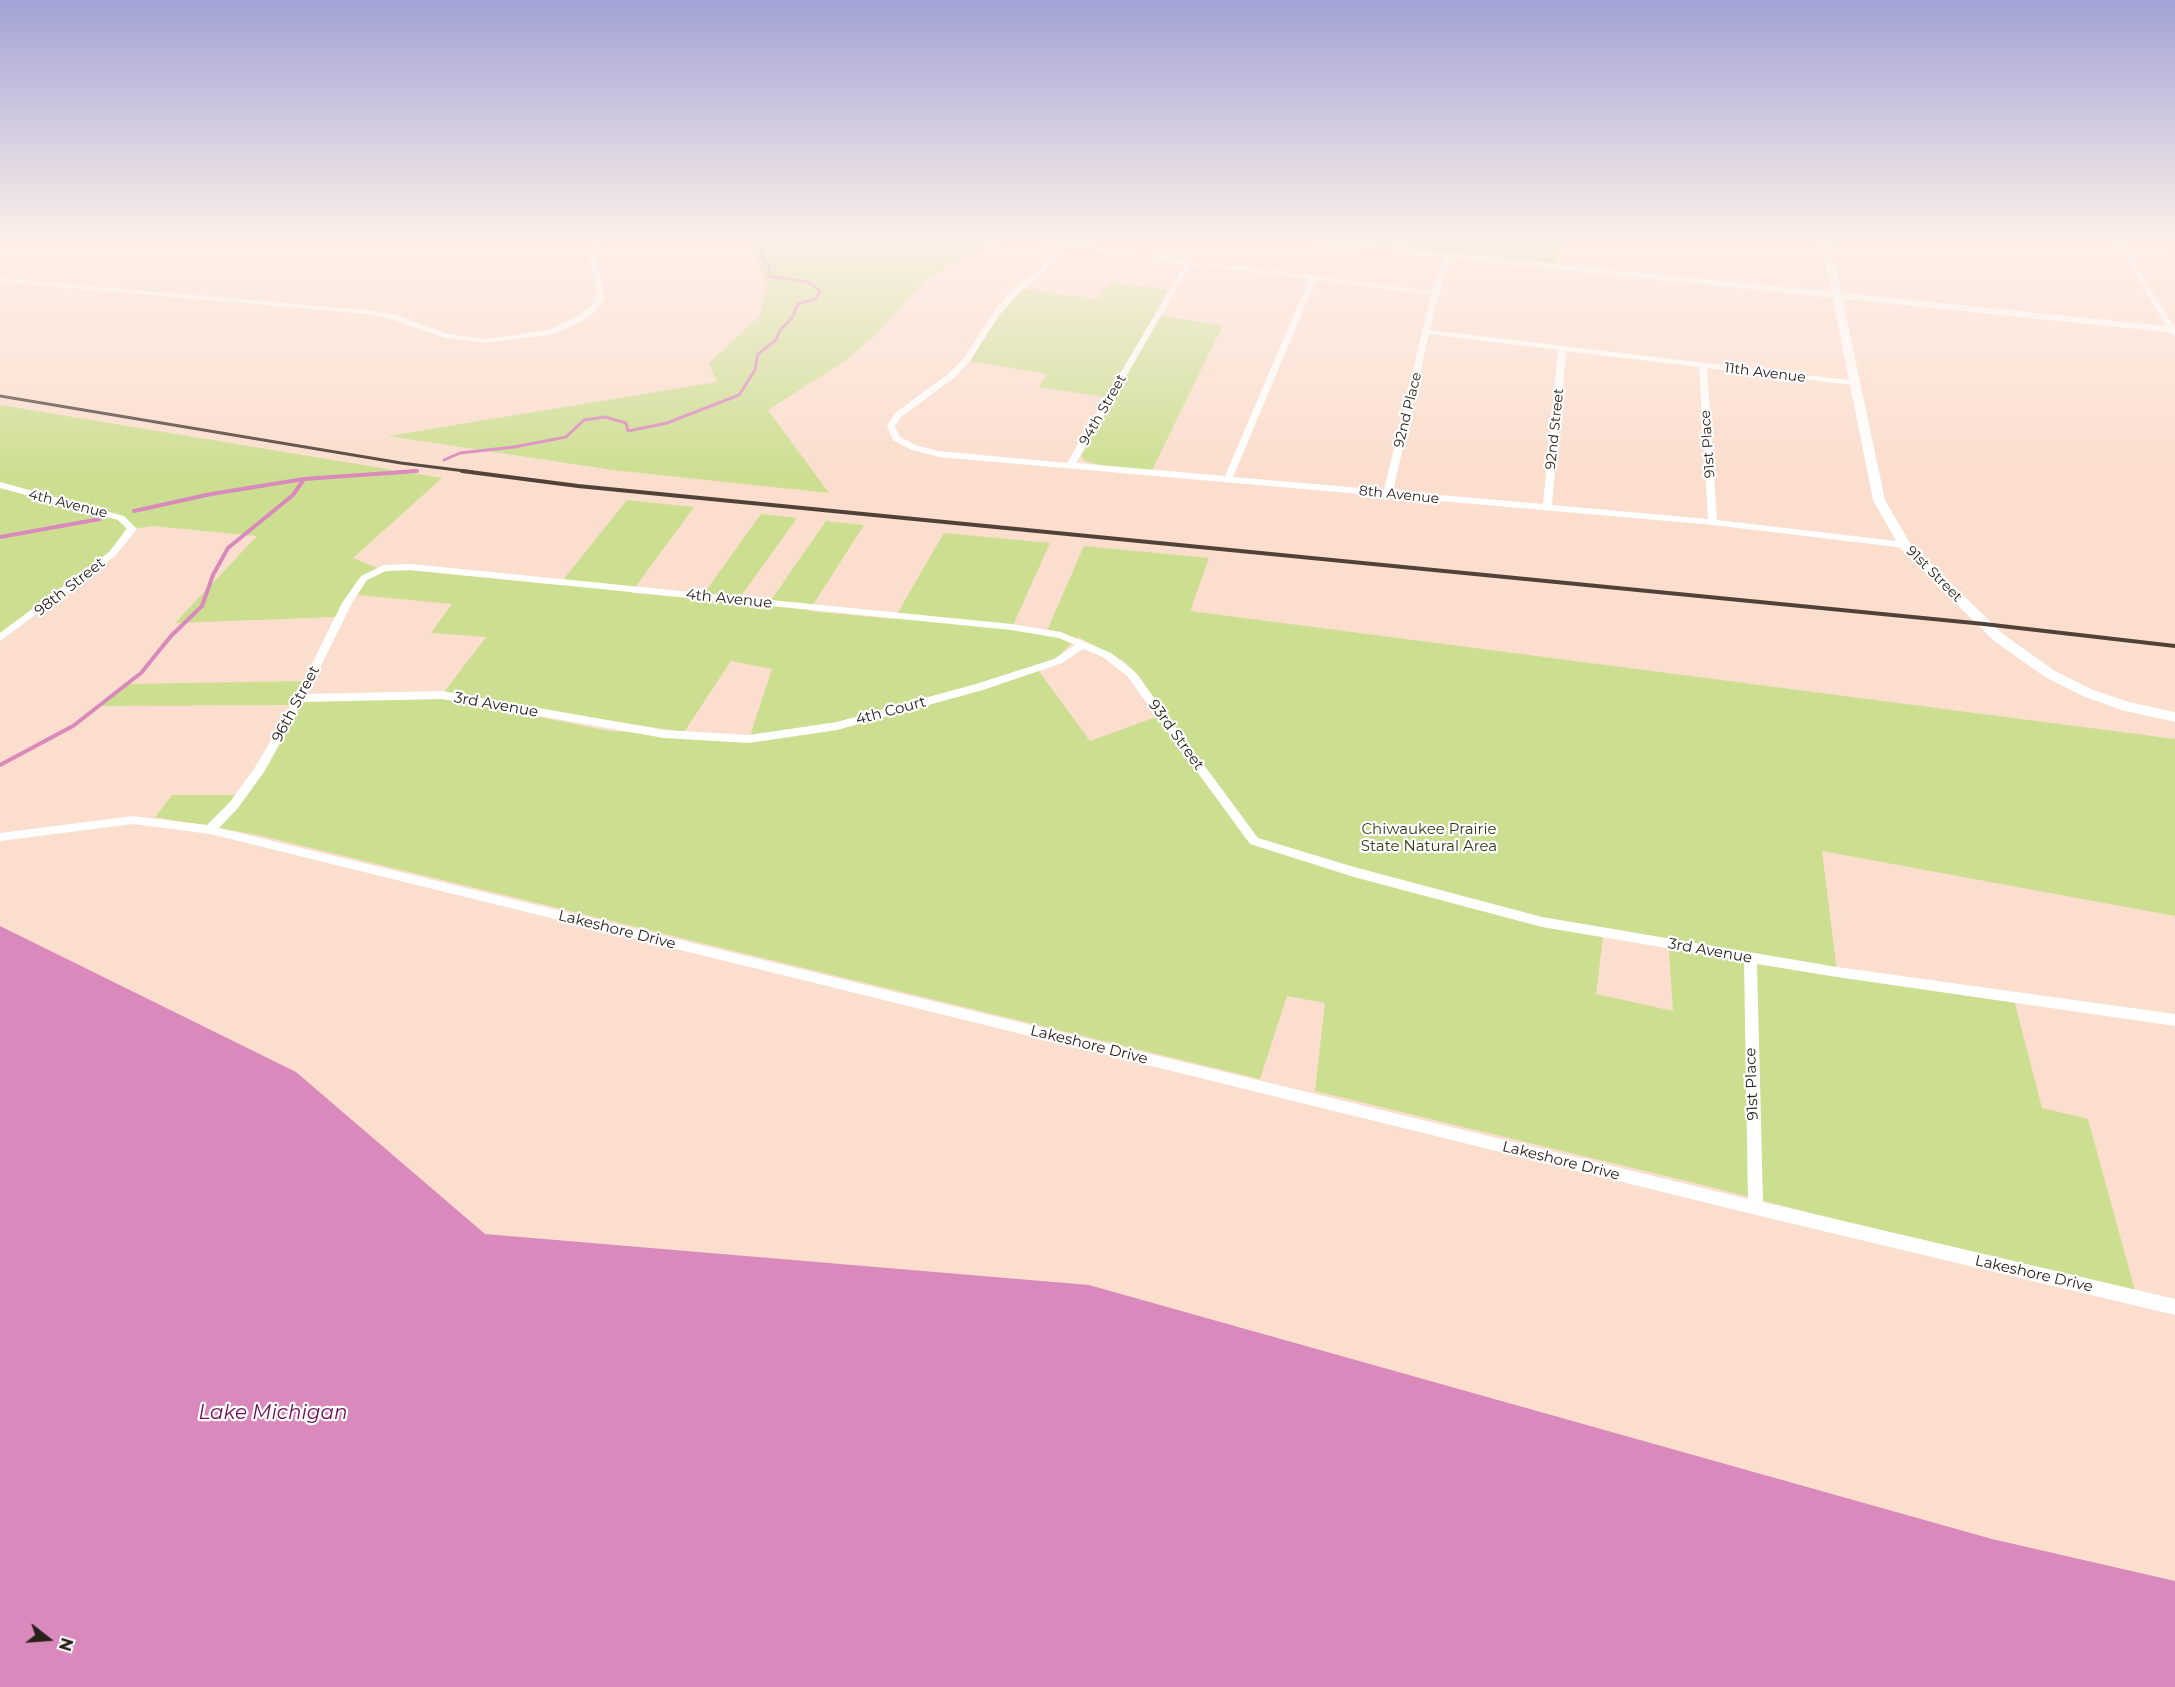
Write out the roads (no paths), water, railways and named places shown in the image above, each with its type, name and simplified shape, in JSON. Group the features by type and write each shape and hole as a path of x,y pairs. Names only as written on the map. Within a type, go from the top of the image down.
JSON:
{"main road":[{"path":"2028,319 2174,333"}],"street":[{"path":"398,319 446,336 487,342 533,337 551,332 579,319"},
{"name":"8th Avenue","path":"993,319 968,359 951,376 898,415 891,426 896,438 915,448 939,454 1713,522 1905,545"},
{"name":"94th Street","path":"1071,465 1156,319"},
{"path":"1228,479 1296,319"},
{"name":"92nd Place","path":"1388,494 1430,319"},
{"name":"91st Street","path":"1840,319 1852,383 1879,500 1905,545 1998,637 2050,674 2088,693 2126,706 2175,717"},
{"path":"2165,319 2174,333"},
{"name":"11th Avenue","path":"1427,332 1852,383"},
{"name":"92nd Street","path":"1547,508 1562,350"},
{"name":"91st Place","path":"1703,365 1713,522"},
{"name":"4th Avenue","path":"0,485 121,518 132,529"},
{"name":"98th Street","path":"0,638 99,565 122,545 132,529"},
{"name":"4th Avenue","path":"373,572 389,567 411,567 906,617 1046,632 1083,644"},
{"name":"96th Street","path":"210,830 238,800 260,769 300,698 347,603 364,578 373,572"},
{"name":"4th Court","path":"690,736 749,739 837,726 1025,673 1065,657 1083,644"},
{"name":"93rd Street","path":"1083,644 1120,663 1131,674 1254,841"},
{"name":"3rd Avenue","path":"300,698 442,695 690,736"},
{"name":"Lakeshore Drive","path":"0,837 133,820 210,830 1756,1208 2175,1307"},
{"name":"3rd Avenue","path":"1254,841 1365,875 1542,922 1750,959 2175,1020"},
{"name":"91st Place","path":"1750,959 1756,1208"}],"water":[{"name":"Lake Michigan","path":"0,926 296,1072 485,1234 1089,1285 1992,1539 2175,1581 2175,1687 0,1687"}],"waterway":[{"path":"444,460 460,453 514,447 566,437 584,420 605,417 626,423 628,431 667,423 739,395 755,370 758,354 776,340 780,330 791,319"},
{"path":"304,479 417,471 397,472"},
{"path":"0,765 73,726 141,673 171,636 202,606 213,575 228,548 293,495 304,479"},
{"path":"134,511 211,494 304,479"},
{"path":"0,537 100,519"}],"railway":[{"path":"0,396 401,463 473,472"},
{"path":"462,471 578,486 1984,624 2175,646"}],"park label":[{"name":"Chiwaukee Prairie State Natural Area","path":"1429,838"}]}
